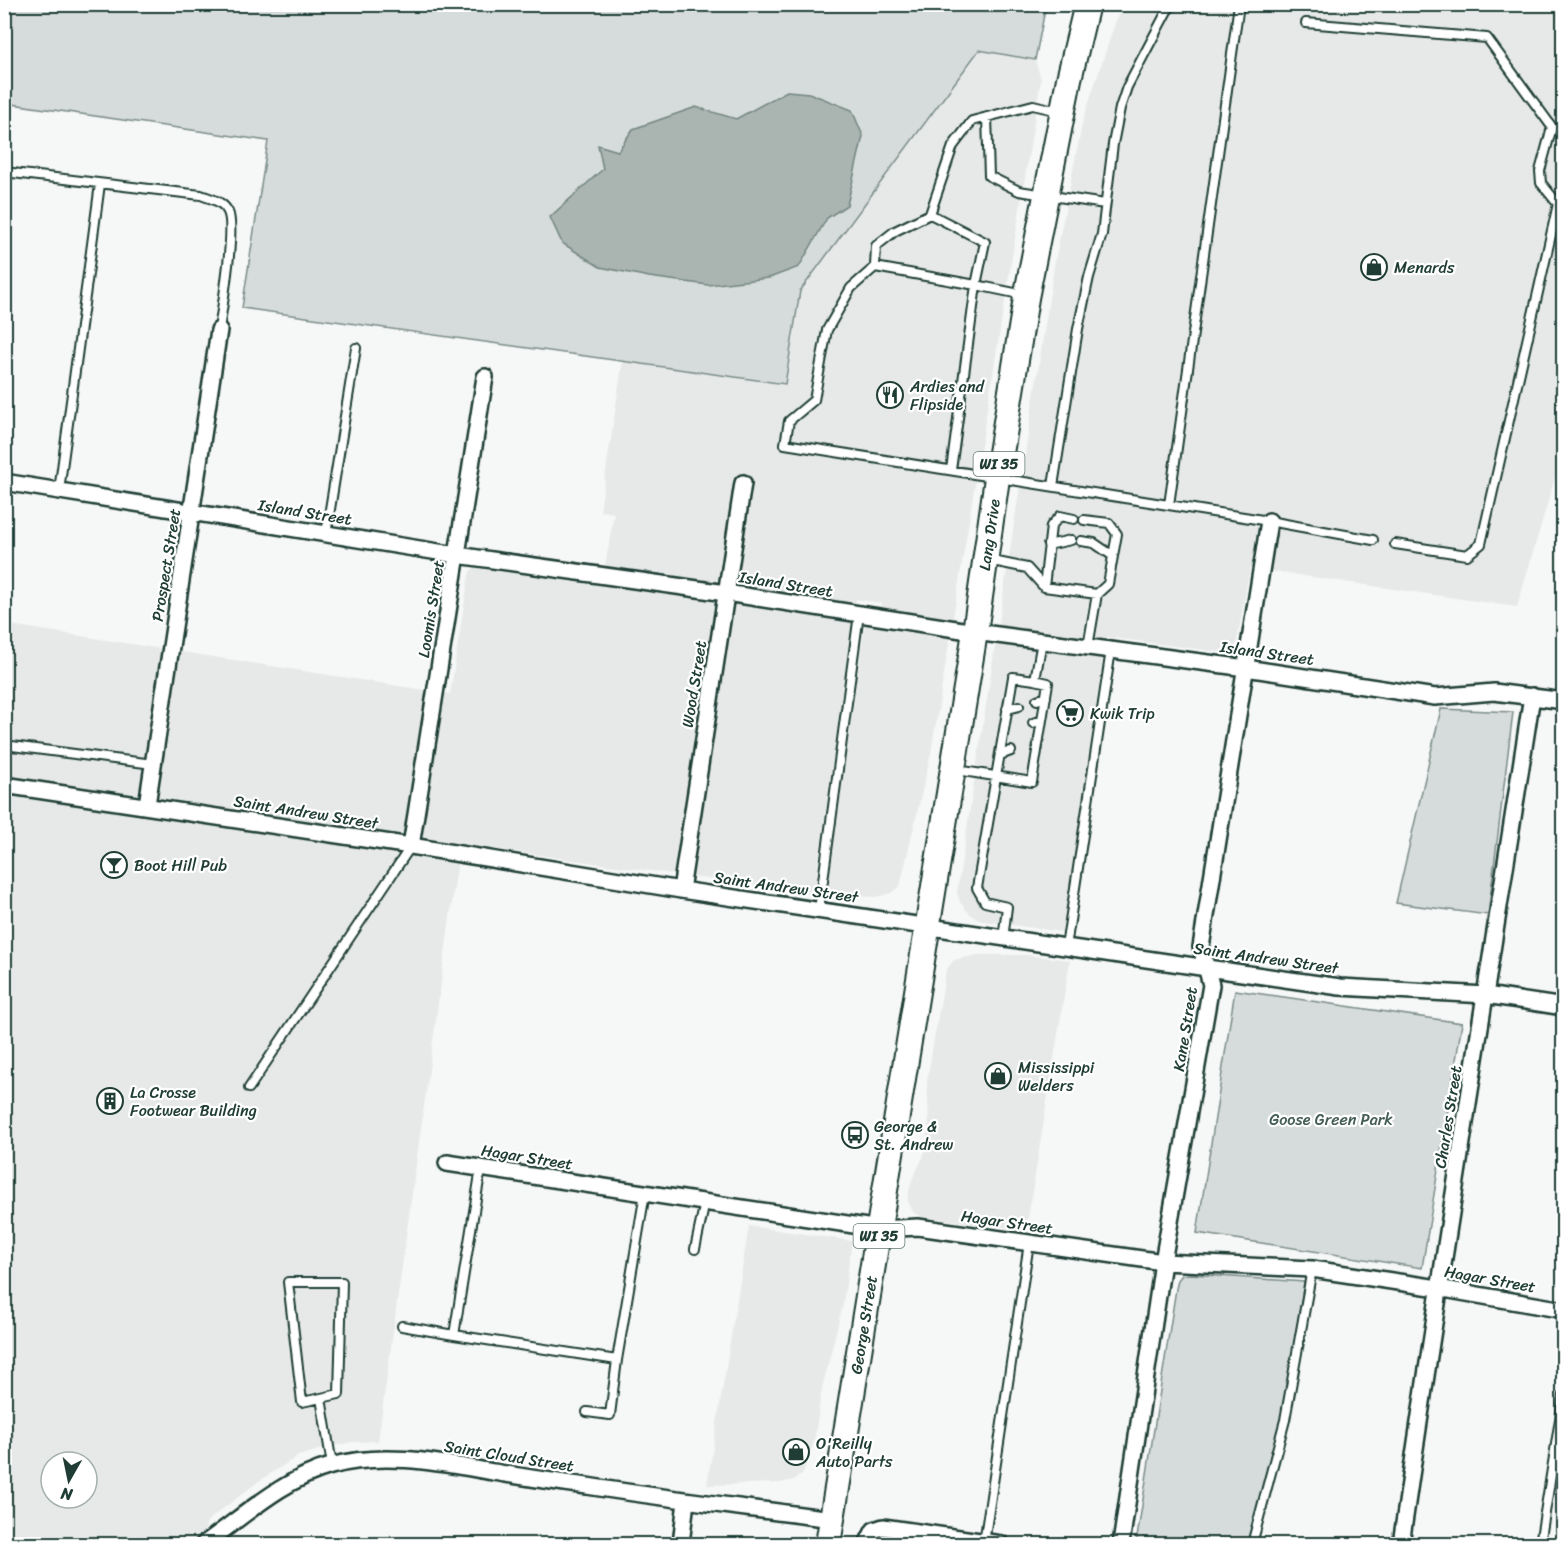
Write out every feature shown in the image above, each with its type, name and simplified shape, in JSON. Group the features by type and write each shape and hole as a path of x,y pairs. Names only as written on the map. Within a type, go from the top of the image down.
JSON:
{"main road":[{"name":"Lang Drive","path":"927,926 1027,295 1087,4"},
{"name":"George Street","path":"828,1545 927,926"}],"street":[{"name":"Prospect Street","path":"147,805 219,330"},
{"name":"Loomis Street","path":"411,846 485,377"},
{"name":"Island Street","path":"4,482 458,555 726,593 975,632 1246,668 1435,697 1494,692 1563,701"},
{"name":"Wood Street","path":"681,890 743,483"},
{"name":"Kane Street","path":"1121,1545 1163,1262 1211,985 1201,947 1269,521"},
{"name":"Charles Street","path":"1401,1545 1438,1288 1532,696"},
{"name":"Saint Andrew Street","path":"4,785 147,805 1003,939 1340,987 1486,995 1563,1007"},
{"name":"Hagar Street","path":"447,1163 880,1229 918,1227 1163,1262 1312,1269 1563,1310"},
{"name":"Saint Cloud Street","path":"204,1545 303,1476 332,1465 368,1460 396,1459 444,1463 686,1501 831,1519"},
{"path":"681,1545 686,1501"},
{"path":"867,1545 874,1530 883,1527 1001,1545"}],"lane":[{"path":"1053,486 1078,329 1089,277 1102,234 1120,108 1127,87 1167,11 1173,4"},
{"path":"1169,505 1239,4"},
{"path":"1306,23 1487,38 1552,127 1540,171 1541,183 1558,204 1481,544 1467,555 1395,544"},
{"path":"1063,112 1033,105 972,121 953,146 930,214 895,231 876,246 875,267 851,288 827,330 814,400 789,421 785,444 1269,521 1373,540"},
{"path":"987,117 989,176 1019,191 1105,204"},
{"path":"4,171 201,195 218,201 228,212 231,229 219,330"},
{"path":"58,491 100,184"},
{"path":"930,214 985,242 976,285 951,470"},
{"path":"875,267 1027,295"},
{"path":"326,534 356,348"},
{"path":"1044,587 1051,526 1060,516 1074,519"},
{"path":"1084,520 1109,523 1117,534 1108,584 1097,594 1088,647"},
{"path":"1048,545 1071,540"},
{"path":"1081,541 1094,543 1113,556"},
{"path":"986,560 1027,568 1044,587 1097,594"},
{"path":"819,910 858,614"},
{"path":"1035,680 1042,641"},
{"path":"1066,947 1111,650"},
{"path":"953,770 996,777 1032,782 1035,743 1042,720 1048,683 1013,677 1007,710 1000,755 996,777 977,888 985,902 1007,907 1003,939"},
{"path":"1037,700 1046,697"},
{"path":"1007,710 1019,706"},
{"path":"1033,723 1042,720"},
{"path":"1003,734 1014,730"},
{"path":"4,745 153,764"},
{"path":"1000,755 1011,751"},
{"path":"249,1088 411,846"},
{"path":"454,1335 481,1168"},
{"path":"587,1412 610,1415 645,1193"},
{"path":"695,1249 705,1202"},
{"path":"984,1543 1029,1243"},
{"path":"1252,1545 1285,1420 1312,1269"},
{"path":"288,1282 342,1282 339,1394 321,1398 302,1402 288,1282"},
{"path":"402,1326 617,1360"},
{"path":"1540,1545 1563,1394"},
{"path":"321,1398 332,1465"}],"shaded area":[{"path":"1121,5 1563,5 1563,450 1517,607 1250,568 1235,652 1228,653 1106,637 1063,932 975,918 960,902 957,892 1055,261 1083,120"},
{"path":"979,50 1035,60 1041,79 931,753 900,886 891,893 876,897 826,894 865,624 876,626 881,603 856,599 814,894 460,844 378,1441 351,1442 298,1456 259,1481 207,1521 203,1544 5,1544 4,624 450,694 470,571 475,568 602,586 614,513 600,511 623,359 785,383 800,291"},
{"path":"787,91 809,93 852,110 863,136 847,205 827,218 799,267 769,278 708,285 649,277 600,267 562,243 550,217 603,169 598,145 618,151 633,129 696,107 736,119"},
{"path":"977,955 1027,955 1070,960 1026,1230 923,1217 914,1213 908,1204 912,1180 923,1158 926,1145 929,1119 927,1081 946,970 954,960"},
{"path":"749,1226 852,1241 843,1304 822,1388 814,1441 803,1473 794,1480 780,1483 707,1485"}],"green space":[{"path":"5,5 1046,5 1035,60 979,50 800,291 785,384 242,308 268,141 5,103"},
{"path":"1441,709 1513,712 1488,915 1396,903"},
{"name":"Goose Green Park","path":"1235,990 1462,1023 1422,1268 1197,1233"},
{"path":"1182,1275 1304,1282 1284,1412 1249,1544 1136,1544 1176,1289"}],"place":[{"name":"Menards","path":"1374,267"},
{"name":"Ardies and Flipside","path":"890,395"},
{"name":"Kwik Trip","path":"1070,713"},
{"name":"Boot Hill Pub","path":"114,865"},
{"name":"Mississippi Welders","path":"998,1076"},
{"name":"La Crosse Footwear Building","path":"110,1101"},
{"name":"George & St. Andrew","path":"855,1135"},
{"name":"O'Reilly Auto Parts","path":"796,1452"}]}
